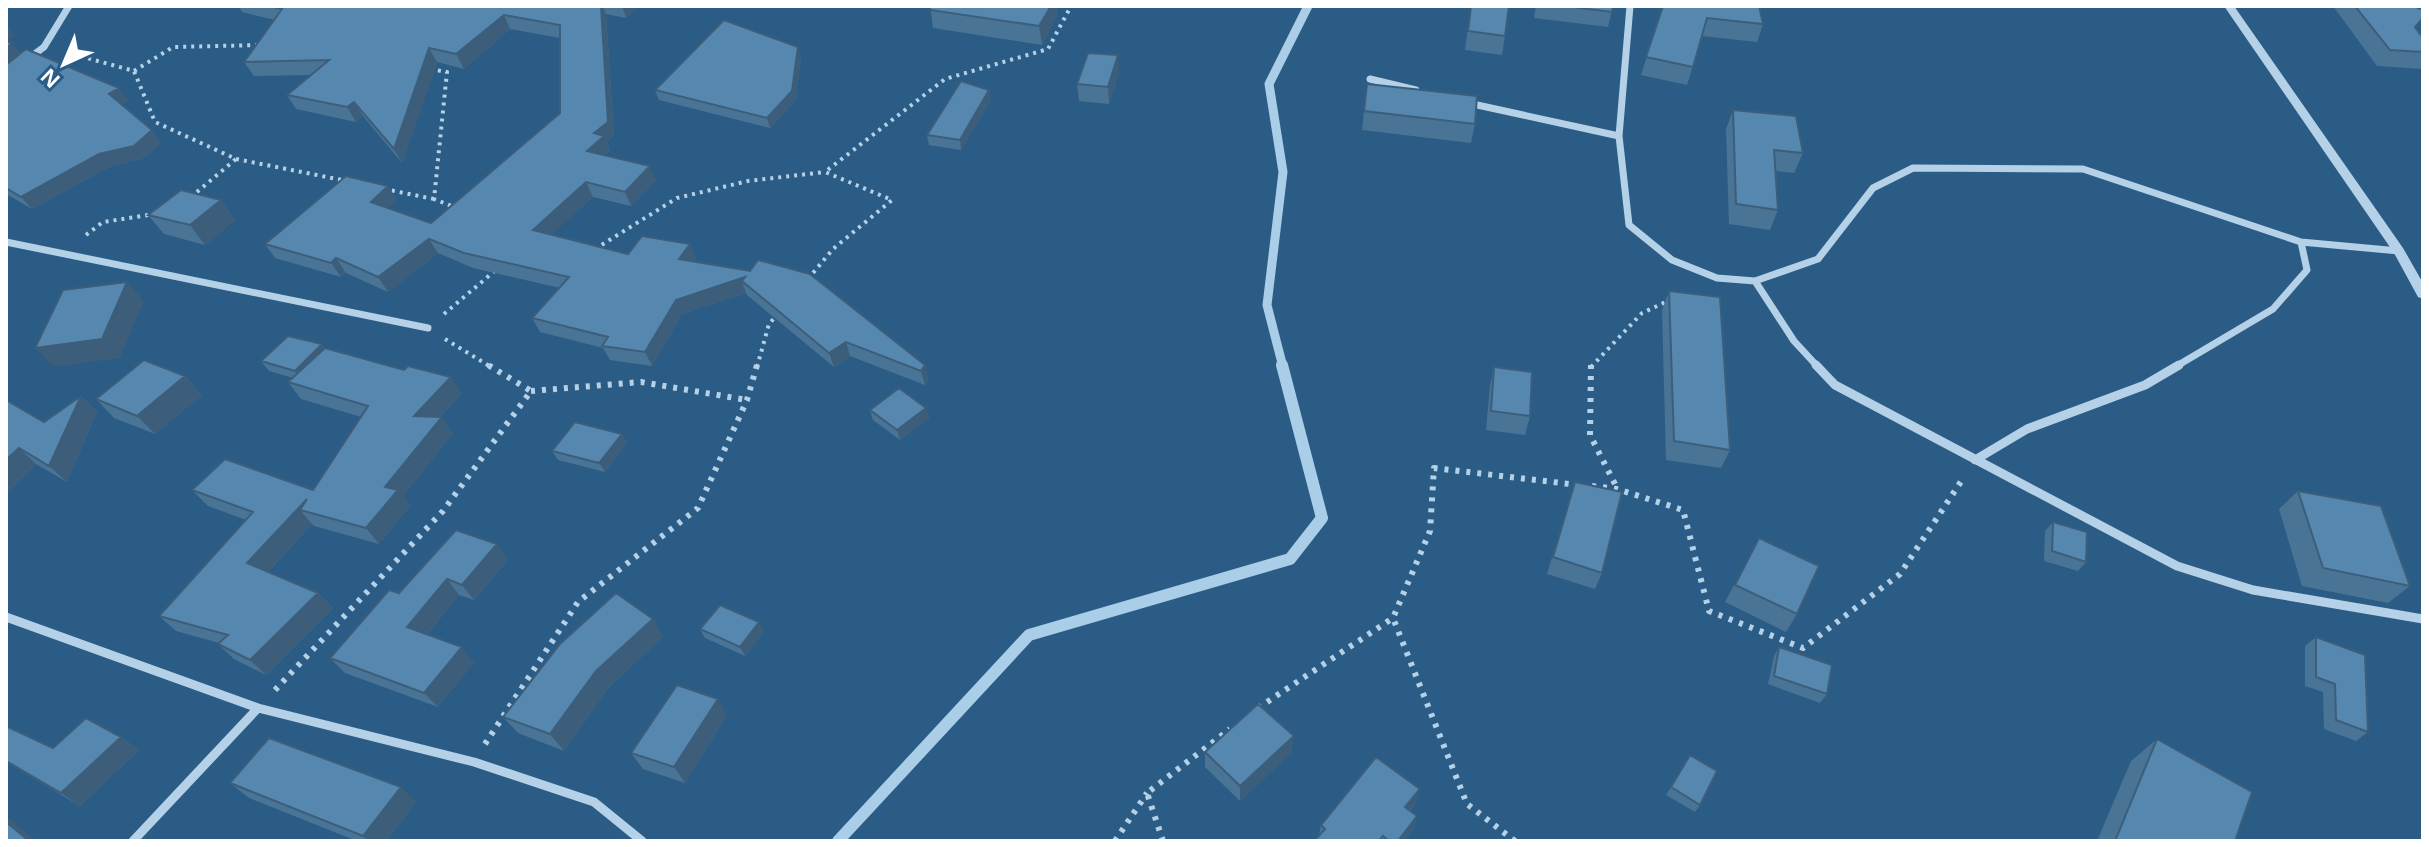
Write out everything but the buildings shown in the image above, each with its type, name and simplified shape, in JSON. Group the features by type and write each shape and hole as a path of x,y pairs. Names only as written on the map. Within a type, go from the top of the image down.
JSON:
{"street":[{"path":"25,62 44,47 69,6"},
{"path":"1630,6 1619,136 1629,225 1672,260 1717,278 1755,281 1818,259 1873,188 1913,168 2083,169 2301,242 2399,251"},
{"path":"2229,6 2399,251 2423,294"},
{"path":"1370,79 1430,93"},
{"path":"1460,101 1619,136"},
{"path":"6,242 428,328"},
{"path":"1975,460 2027,429 2145,385 2273,309 2307,270 2301,242"},
{"path":"1755,281 1794,341 1835,385 2177,566 2253,590 2423,619"},
{"path":"6,617 258,708 474,762 594,802 642,841"},
{"path":"133,841 258,708"}],"path":[{"path":"825,172 945,79 1048,49 1071,6"},
{"path":"44,47 134,71 173,47 269,45"},
{"path":"418,67 447,72 434,199"},
{"path":"134,71 155,122 236,159 358,184"},
{"path":"185,202 236,159"},
{"path":"579,246 595,249 677,198 748,181 825,172 892,200 833,249 806,281"},
{"path":"373,187 434,199 463,210"},
{"path":"59,255 103,222 160,213"},
{"path":"498,268 428,328 531,391 641,382 747,400"},
{"path":"1617,489 1590,435 1591,364 1642,313 1717,278"},
{"path":"474,762 578,602 698,508 747,400 769,324 787,303"},
{"path":"258,708 443,511 531,391"},
{"path":"1253,711 1393,618 1430,531 1434,468 1617,489 1683,510 1709,611 1803,648 1900,574 1975,460"},
{"path":"1393,618 1467,804 1515,841"},
{"path":"1115,841 1147,793 1242,720"},
{"path":"1147,793 1163,841"}],"waterway":[{"path":"1283,367 1267,305 1283,172 1269,84 1308,6"},
{"path":"838,841 1029,635 1290,559 1322,518 1282,365"}]}
